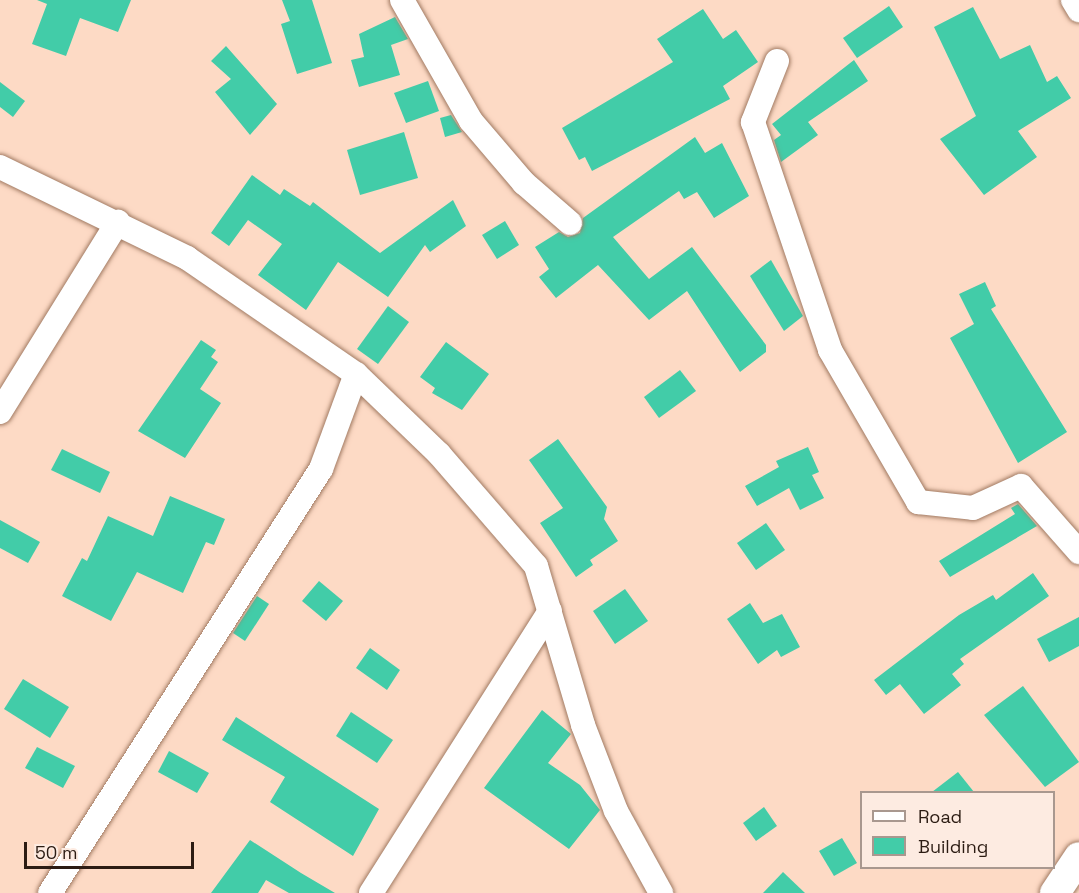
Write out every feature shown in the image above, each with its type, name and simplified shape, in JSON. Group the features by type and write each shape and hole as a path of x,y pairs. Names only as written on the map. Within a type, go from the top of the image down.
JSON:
{"street":[{"path":"402,0 471,121 524,183 570,222"},
{"path":"1073,0 1079,10"},
{"path":"777,61 753,122 830,350 918,502 973,508 1021,486 1079,552"},
{"path":"0,166 118,222 187,258 356,374 439,454 536,566 583,725 616,811 661,893"},
{"path":"0,412 118,222"},
{"path":"50,893 321,469 356,374"},
{"path":"371,893 550,611"},
{"path":"1055,893 1079,856"}],"building":[{"path":"37,0 131,0 118,32 80,18 66,56 32,44 47,4"},
{"path":"282,0 312,0 332,63 297,74 281,24 290,21"},
{"path":"889,6 903,27 857,58 843,38"},
{"path":"973,7 1000,59 1030,45 1047,82 1057,76 1071,98 1018,131 1037,157 984,195 940,139 976,116 934,27"},
{"path":"703,9 723,39 736,30 758,62 723,86 730,99 592,171 585,157 579,160 562,128 673,62 657,39"},
{"path":"395,17 408,39 391,45 400,75 359,87 351,60 364,57 359,34"},
{"path":"226,46 277,104 250,135 215,92 231,79 211,61"},
{"path":"854,60 868,81 808,122 818,135 781,162 774,140 781,135 772,124"},
{"path":"428,81 439,111 406,123 394,93"},
{"path":"0,82 25,101 13,117 0,107"},
{"path":"451,115 462,132 445,137 440,118"},
{"path":"404,132 418,178 360,195 347,150"},
{"path":"695,137 705,153 722,143 749,196 714,218 697,192 684,199 679,191 613,237 649,279 692,247 766,345 766,352 740,372 687,291 649,320 598,265 556,298 539,277 549,269 535,247 559,232 568,237 580,233 583,218"},
{"path":"252,175 280,195 284,189 310,206 313,202 380,253 453,200 466,226 430,252 425,245 388,297 338,262 306,310 258,275 282,244 248,220 229,246 211,233"},
{"path":"505,221 519,245 497,259 482,235"},
{"path":"771,260 803,316 784,331 750,276"},
{"path":"985,282 996,306 991,309 1067,432 1018,463 950,338 974,324 959,294"},
{"path":"388,306 409,322 378,364 357,349"},
{"path":"201,340 216,350 211,357 218,362 200,389 221,403 185,458 138,431"},
{"path":"446,342 489,374 462,410 432,393 435,388 420,377"},
{"path":"680,370 696,391 659,418 644,397"},
{"path":"558,439 607,507 604,519 618,541 590,560 593,565 576,577 540,523 563,508 529,460"},
{"path":"808,447 819,472 812,475 824,498 800,510 789,488 757,506 745,486 779,467 776,461"},
{"path":"62,449 110,472 100,493 51,470"},
{"path":"170,496 225,519 214,545 206,542 183,593 137,572 111,621 62,596 82,558 87,561 108,516 153,536"},
{"path":"1018,504 1037,526 950,577 939,561 1015,514 1011,508"},
{"path":"0,520 40,542 28,563 0,548"},
{"path":"766,523 785,550 756,570 737,543"},
{"path":"1033,573 1049,596 960,659 964,664 952,674 961,685 924,714 900,684 886,695 874,680 959,615 993,595 996,600"},
{"path":"319,581 343,601 326,621 302,601"},
{"path":"625,589 648,621 615,644 593,611"},
{"path":"257,596 269,604 245,641 233,633"},
{"path":"750,603 763,623 782,614 800,647 781,657 777,650 758,664 727,619"},
{"path":"1079,617 1079,646 1049,662 1037,639"},
{"path":"370,648 400,670 387,690 356,668"},
{"path":"23,679 69,707 50,738 4,709"},
{"path":"1023,686 1079,762 1045,787 984,715"},
{"path":"542,710 571,734 548,763 580,785 600,810 569,849 484,788"},
{"path":"351,712 393,740 377,763 336,736"},
{"path":"236,717 379,809 353,856 270,802 285,777 222,740"},
{"path":"37,747 75,766 63,788 25,768"},
{"path":"169,751 209,773 197,793 158,772"},
{"path":"958,772 973,791 933,791"},
{"path":"764,807 777,826 756,841 743,823"},
{"path":"842,838 857,863 834,876 819,851"},
{"path":"250,840 335,893 289,893 266,880 258,893 211,893"},
{"path":"783,872 805,893 763,893"}]}
